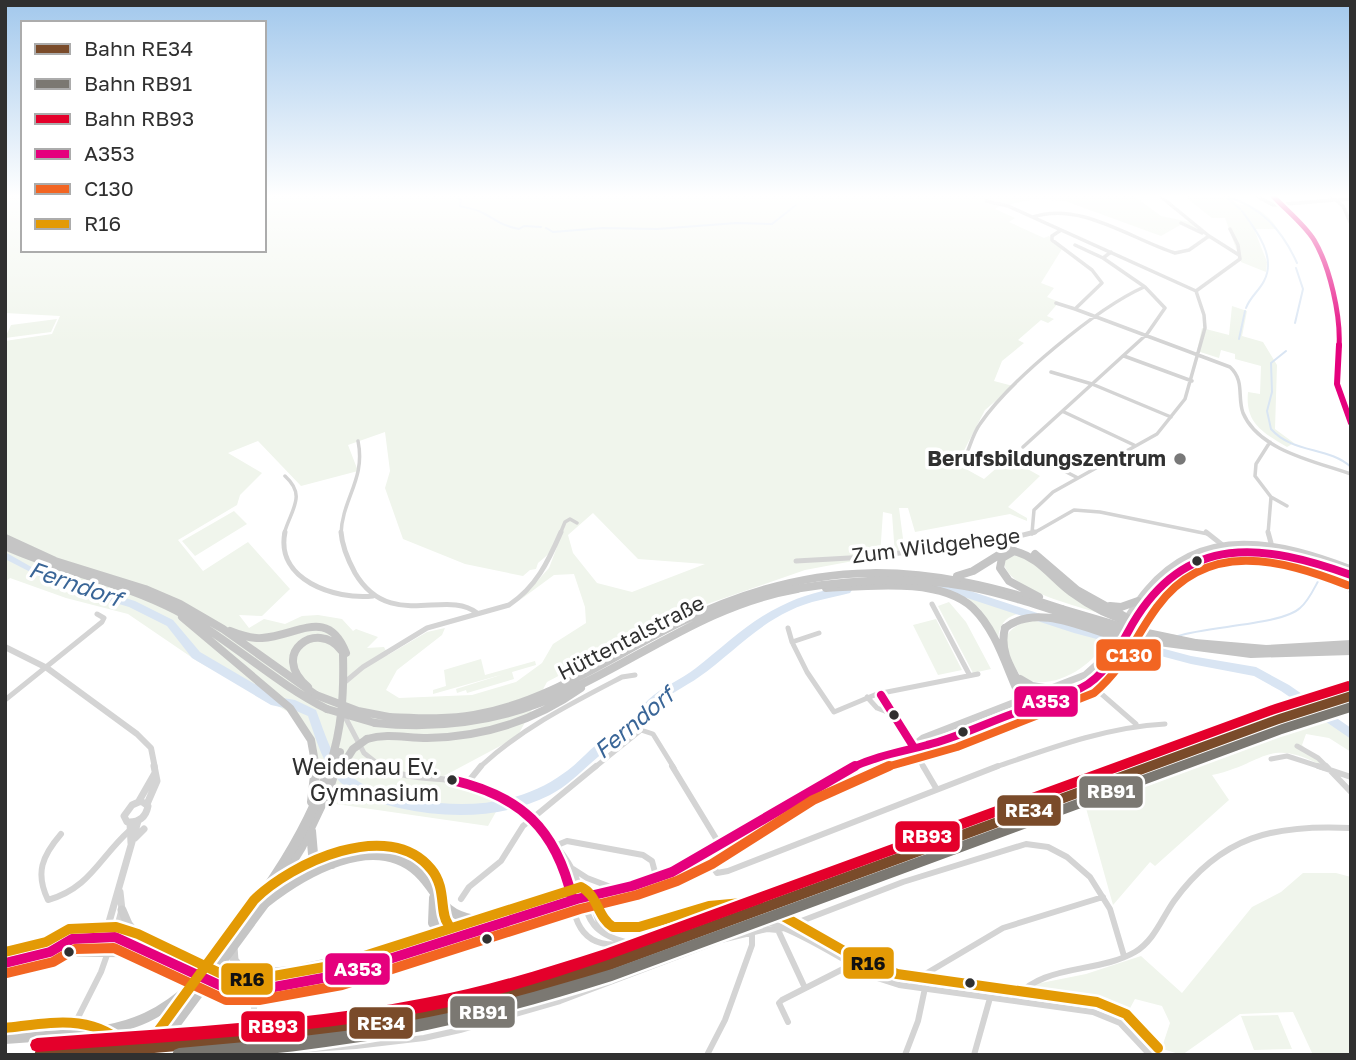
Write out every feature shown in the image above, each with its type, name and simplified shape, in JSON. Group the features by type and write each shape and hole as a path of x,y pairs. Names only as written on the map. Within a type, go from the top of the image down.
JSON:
{"highway":[{"name":"Hüttentalstraße","path":"5,538 55,561 162,596 223,629 316,695 387,721 452,719 516,706 560,688 683,621 749,596 791,584 851,574 908,573 943,577 994,587 1156,636 1220,646 1287,649 1351,644"},
{"name":"Hüttentalstraße","path":"5,545 50,566 140,595 174,610 224,640 302,697 351,717 433,727 498,718 543,702 593,679 705,618 793,589 873,579 943,582 1003,595 1151,641 1196,650 1248,655 1351,651"},
{"path":"943,577 968,574 985,566 1005,549 1012,547 1028,550 1043,559 1076,590 1129,620"},
{"path":"1062,609 1004,576 1000,568 1002,558 1014,551 1026,554 1072,593 1129,620"},
{"path":"793,589 873,586 928,591 962,600 977,613 984,624 1026,701"},
{"path":"1105,606 1121,607 1138,601"},
{"path":"174,610 278,698 304,724 314,744 317,775 308,826 310,851 313,858 336,864"},
{"path":"1026,701 1003,650 1001,638 1005,628 1018,618 1036,616 1135,641 1151,641"},
{"path":"223,629 261,638 299,628 322,627 341,639 349,687 346,725 329,788"},
{"path":"143,1055 201,981 308,826 338,742 345,687 344,654 336,642 321,636 303,643 294,653 291,663 293,669 316,695"},
{"path":"1016,677 1032,686 1051,689"},
{"path":"153,1055 265,903 348,754 367,739 382,736 433,738 516,723 549,710 593,679"},
{"path":"265,903 300,877 336,864 372,856 399,859 419,872 448,913 474,920"},
{"path":"435,898 433,919 441,936"},
{"path":"441,936 448,913"},
{"path":"5,1039 126,1028 149,1020 169,1008 201,981"},
{"path":"89,1033 110,1040 120,1055"}],"main road":[{"path":"1316,245 1331,284 1340,330 1337,383 1351,424"},
{"path":"1026,701 1090,684 1104,673 1138,601 1175,564 1225,547 1271,543 1304,551 1351,569"},
{"path":"1129,620 1168,579 1225,547 1284,551 1351,577"},
{"path":"201,981 262,975 349,958 559,906 576,898 615,891 656,878 704,855 835,776 913,746 928,745 1026,701 1091,671 1116,647"},
{"path":"50,952 72,939 110,936 153,953 201,981 230,989 258,989 339,975 441,936 474,920 557,895 576,898"},
{"path":"122,910 128,924 153,953"},
{"path":"108,952 110,936"},
{"path":"233,944 233,960 246,975"},
{"path":"5,963 50,952 153,953"}],"street":[{"path":"1059,245 1092,270 1102,283 1075,309"},
{"path":"1023,447 1147,334 1166,308 1144,287 1103,258 1076,245"},
{"path":"1032,534 1034,510 1053,492 1157,434 1185,399 1200,353 1204,315 1196,291 1098,245"},
{"path":"1154,245 1175,253 1195,245"},
{"path":"1224,245 1240,256"},
{"path":"1196,291 1240,259 1236,245"},
{"path":"1103,258 1111,251"},
{"path":"967,453 981,423 1035,368 1095,316 1136,289 1144,287"},
{"path":"1056,303 1227,364 1240,375 1244,415 1258,433 1270,442 1351,474"},
{"path":"1124,356 1192,381"},
{"path":"1051,372 1092,384 1172,417"},
{"path":"1064,412 1135,446"},
{"path":"358,441 363,457 361,471 342,522 341,536 351,564 374,596"},
{"path":"1270,442 1255,470 1258,482 1272,497 1287,506"},
{"path":"1041,459 1079,478"},
{"path":"285,476 296,486 298,493 286,524 282,544 288,564 300,576 331,592 364,598 374,596 419,607 467,605 477,613"},
{"path":"1271,543 1268,536 1272,497"},
{"name":"Zum Wildgehege","path":"796,561 912,553 1032,534 1074,510 1100,512 1206,532 1225,547"},
{"path":"577,523 570,519 565,522 545,567 519,599 509,605 427,628 356,672 346,680 340,695 345,718 360,750 383,769 417,778 468,782 494,793 526,812 572,868 615,891 601,901 596,914 601,928 612,939"},
{"path":"1351,577 1351,591"},
{"path":"932,604 969,674"},
{"path":"5,700 102,622 104,618 97,614"},
{"path":"788,628 807,672 834,712 887,691 978,674"},
{"path":"792,642 819,633"},
{"path":"5,646 47,668 138,734 151,748 156,770 143,802 147,811 115,842 90,879 79,889 66,897 48,900 39,885 41,859 61,834"},
{"path":"468,782 477,768 551,715 622,677 635,675"},
{"path":"1090,684 1136,724"},
{"path":"881,695 936,788"},
{"path":"867,697 877,708 895,715"},
{"path":"704,855 717,873 728,871 977,773 1136,724 1165,724"},
{"path":"461,899 469,887 501,861 523,826 635,733 646,730 653,734 720,845"},
{"path":"1297,746 1318,758 1351,792"},
{"path":"1271,759 1287,756 1351,777"},
{"path":"132,825 125,820 126,812 132,805 143,802"},
{"path":"110,936 131,843 132,825"},
{"path":"131,843 132,825"},
{"path":"1014,1000 1019,990 1040,980 1113,963 1137,951 1181,890 1208,863 1237,843 1276,829 1351,828"},
{"path":"131,843 144,829"},
{"path":"555,846 567,841 643,855 652,861 656,878"},
{"path":"262,975 254,1008 252,1054 424,1038 560,1001 721,940 767,929 778,930 902,882 1026,844 1048,847 1067,857 1090,877 1110,909 1124,956"},
{"path":"561,855 576,898 588,921 599,933 625,942"},
{"path":"572,868 578,923 591,939 601,945 641,938 701,916 736,912 767,920 891,983 1093,1013 1120,1023 1150,1055"},
{"path":"110,936 122,910 120,889"},
{"path":"911,986 927,973 1003,928 1103,897"},
{"path":"778,930 805,988"},
{"path":"707,1055 725,1020 752,945 752,934"},
{"path":"58,1055 101,972 108,952"},
{"path":"788,1023 779,1003 843,969"},
{"path":"905,1055 918,1021 925,988"},
{"path":"974,1055 990,998"}],"shaded area":[{"path":"5,245 21,245 21,252 266,252 266,245 1058,245 1062,249 1041,283 1054,288 1047,297 1059,302 1047,316 1054,319 1048,323 1041,320 1018,340 1024,343 1002,361 994,381 1013,386 985,410 957,464 984,479 1008,458 1040,476 1008,507 1027,518 1027,521 1010,514 915,532 908,508 899,508 905,554 895,555 892,514 883,512 880,556 805,570 670,617 547,682 517,737 442,777 471,785 501,803 488,826 336,804 299,718 197,661 128,614 66,598 10,578 5,582 5,341 52,334 60,316 5,313","holes":["385,432 390,471 385,488 403,539 465,564 523,576 536,569 538,563 557,547 549,568 520,600 554,575 574,574 585,607 586,623 553,644 542,663 516,682 472,695 399,698 386,690 397,670 442,635 445,628 427,632 388,655 384,647 367,648 378,637 356,629 353,631 342,619 318,615 302,616 285,624 264,619 249,628 239,615 262,616 290,589 248,542 203,571 178,540 237,505 240,495 262,473 228,453 258,441 301,486 358,471 348,445","593,513 638,559 705,564 632,592 597,583 573,553 568,535"]},
{"path":"1235,245 1260,245 1267,262 1266,272 1241,262"},
{"path":"1232,306 1247,311 1242,336 1263,342 1277,365 1275,429 1294,443 1287,447 1257,426 1249,412 1248,392 1260,394 1261,366 1235,359 1235,354 1221,350 1219,358 1197,351 1202,328 1229,335"},
{"path":"57,319 51,332 5,338 11,325"},
{"path":"234,511 247,524 195,556 182,541"},
{"path":"1013,555 1028,557 1102,614 1031,590 1009,574 1004,564 1006,558"},
{"path":"963,594 1017,614 1003,623 998,640 980,609"},
{"path":"949,602 966,622 991,669 973,673 938,606"},
{"path":"936,619 962,670 938,675 913,625"},
{"path":"1028,620 1106,639 1092,659 1071,674 1046,682 1033,682 1022,678 1010,660 1005,645 1010,632"},
{"path":"481,659 485,675 535,661 536,665 512,672 514,679 467,693 466,690 457,693 456,689 504,674 433,694 433,690 446,686 444,670"},
{"path":"1317,717 1351,734 1351,752 1329,738 1306,734 1302,745 1324,767 1305,758 1277,753 1212,775 1229,800 1155,866 1150,862 1113,905 1084,801"},
{"path":"1303,873 1336,873 1351,877 1351,1055 1313,1055 1293,1012 1240,1014 1182,1055 1156,1047 1089,1002 1027,994 1036,984 1086,974 1141,956 1182,993 1252,907 1281,892","holes":["1135,999 1162,1006 1170,1023 1163,1044 1129,1010"]},
{"path":"1278,1015 1292,1049 1254,1050 1241,1016"}],"water":[{"path":"5,552 42,573 121,599 119,603 46,580 5,559"}],"waterway":[{"path":"1246,308 1267,272 1268,263 1263,245"},
{"path":"1287,245 1297,263"},
{"path":"1295,323 1303,289 1296,268"},
{"path":"1239,339 1245,311"},
{"path":"1286,351 1271,363 1272,392 1267,411 1271,429 1290,443 1332,456 1351,467"},
{"path":"1178,636 1261,622 1291,614 1306,601 1321,576 1333,574"},
{"name":"Ferndorf","path":"938,589 958,591 1074,629 1191,660 1256,672 1285,688 1351,734"},
{"name":"Ferndorf","path":"112,598 132,604 170,623 196,655 275,702 295,705 312,713 326,751 343,777 353,786 367,793 407,804 468,810 509,805 548,790 631,727 658,698 695,674 751,629 785,608 804,600 847,590"},
{"name":"Ferndorf","path":"1142,648 1153,645"}],"railway":[{"path":"1344,712 1351,710"}],"rail line":[{"name":"RB93","path":"37,1045 329,1020 425,1005 493,989 605,955 1275,709 1348,686"},
{"name":"RE34","path":"41,1055 233,1040 376,1024 447,1012 517,994 608,965 1279,719 1351,696"},
{"name":"RB91","path":"179,1055 345,1038 451,1019 558,992 612,975 1282,729 1351,707"}],"transit line":[{"name":"A353","path":"1316,245 1331,284 1340,330 1337,384 1351,423"},
{"name":"A353","path":"5,963 50,952 72,939 115,937 230,990 258,990 339,975 577,899 658,877 714,850 802,794 864,762 896,751 928,745 1082,688 1108,663 1140,612 1161,586 1184,567 1209,556 1235,551 1263,551 1292,556 1351,575"},
{"name":"C130","path":"7,973 53,962 75,949 114,948 226,1000 259,1000 342,985 580,909 664,887 712,864 813,800 855,779 892,765 944,752 1087,697 1111,678 1125,662 1157,607 1171,591 1189,576 1214,565 1247,560 1282,563 1347,585"},
{"name":"A353","path":"881,695 913,746"},
{"name":"A353","path":"452,780 497,794 533,818 558,853 567,874 572,898"},
{"name":"R16","path":"145,1049 254,900 274,882 310,861 350,849 371,847 391,848 410,854 428,865 439,880 444,899 444,919 448,924"},
{"name":"R16","path":"5,952 46,942 69,929 116,927 138,934 232,979 257,979 336,965 581,887 591,894 603,918 613,927 639,927 709,906 742,903 781,915 853,956 897,974 1097,1002 1126,1014 1158,1048"},
{"name":"R16","path":"5,1028 72,1022 88,1024 104,1029 129,1049"}],"place":[{"name":"Berufsbildungszentrum","path":"1180,459"},
{"name":"Weidenau Ev. Gymnasium","path":"452,780"}]}
